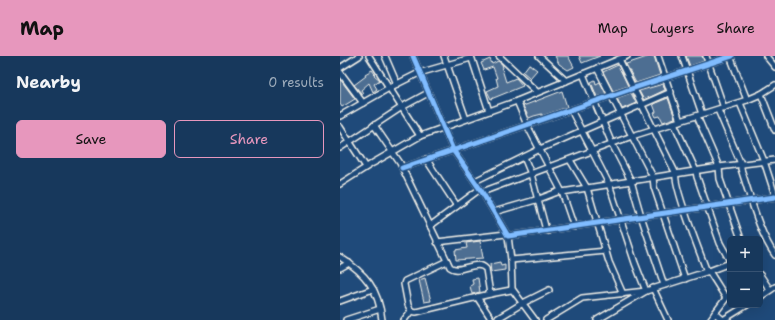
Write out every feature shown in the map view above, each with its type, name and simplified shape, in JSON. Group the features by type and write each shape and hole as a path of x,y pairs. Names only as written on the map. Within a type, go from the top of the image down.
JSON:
{"street":[{"path":"340,68 359,56"},
{"path":"370,56 420,136"},
{"path":"385,56 397,84"},
{"path":"413,56 453,150 481,191 507,235 511,260 512,289 535,320"},
{"path":"444,56 466,119"},
{"path":"499,56 538,92"},
{"path":"541,57 549,56"},
{"path":"609,56 612,62"},
{"path":"341,181 420,136 517,101 627,56"},
{"path":"658,56 680,121"},
{"path":"682,56 700,115 719,167 720,178 740,236"},
{"path":"706,56 721,109 741,164 741,169 764,234 775,255"},
{"path":"402,168 594,101 666,77 687,72 731,56 747,100"},
{"path":"766,56 775,68"},
{"path":"340,116 419,73 471,57 489,111"},
{"path":"541,57 566,81"},
{"path":"619,59 676,174 675,180 698,251 709,272 727,295"},
{"path":"597,68 653,177 654,186 685,278"},
{"path":"340,72 363,103"},
{"path":"583,74 612,144 631,181 664,285"},
{"path":"430,226 457,206 481,191 549,168 632,136 740,103 761,94 775,85"},
{"path":"474,181 540,149 670,92"},
{"path":"340,148 402,107 428,93"},
{"path":"761,94 775,130"},
{"path":"517,101 527,125 562,192 574,227"},
{"path":"438,242 548,231 598,222 730,204 775,196 764,161 740,103"},
{"path":"571,110 609,184 646,291"},
{"path":"674,123 696,170 707,207 720,243 727,256"},
{"path":"374,125 402,168 452,269 478,265 484,267 486,269 490,294"},
{"path":"340,127 366,167"},
{"path":"524,158 531,174 546,230 548,231"},
{"path":"426,159 457,206"},
{"path":"570,160 587,188 613,273 623,294"},
{"path":"494,212 539,200 560,192 696,170 775,160"},
{"path":"511,260 606,251"},
{"path":"340,257 364,275 373,289 382,320"},
{"path":"411,311 408,305 404,284 405,282 447,261"},
{"path":"340,268 349,263"},
{"path":"597,320 646,291 709,272 727,263"},
{"path":"763,280 770,290"},
{"path":"763,295 775,287"},
{"path":"653,288 667,320"},
{"path":"340,301 373,289"},
{"path":"411,311 423,311 490,294 510,291 512,289"},
{"path":"495,320 522,303 549,290"},
{"path":"546,320 582,298 646,291"},
{"path":"477,297 492,320"},
{"path":"710,320 727,297"},
{"path":"715,313 724,320 742,308"},
{"path":"346,320 380,309"},
{"path":"404,320 411,311"}],"building":[{"path":"555,56 568,56 574,67 568,70 559,64"},
{"path":"579,56 600,56 582,63"},
{"path":"654,56 660,75 636,83 626,64"},
{"path":"686,56 702,56 704,61 690,66"},
{"path":"490,59 492,64 498,61 502,64 506,82 516,78 523,86 491,99 487,91 498,86 497,78 493,67 484,70 481,63"},
{"path":"529,64 537,70 530,78 523,72"},
{"path":"618,65 628,86 613,91 603,72"},
{"path":"372,70 375,74 374,75 380,80 374,84 377,89 373,92 369,83 361,90 363,93 362,94 354,85 366,76 365,74"},
{"path":"340,79 355,99 342,107 340,104"},
{"path":"595,80 596,84 600,82 606,94 597,97 591,82"},
{"path":"663,84 665,90 644,100 639,91"},
{"path":"562,91 567,107 542,116 542,114 529,118 523,106"},
{"path":"631,93 636,103 622,109 617,98"},
{"path":"668,98 675,118 663,122 660,116 656,117 653,104"},
{"path":"480,241 483,258 456,260 455,250 467,248 466,243"},
{"path":"500,262 501,266 505,265 505,270 491,272 490,264"},
{"path":"425,278 431,301 424,302 419,280"},
{"path":"478,278 480,292 472,294 470,286 473,284 472,279"}],"cycle path":[{"path":"413,56 453,150 482,192 508,236 775,197"},
{"path":"402,168 732,56"}]}
